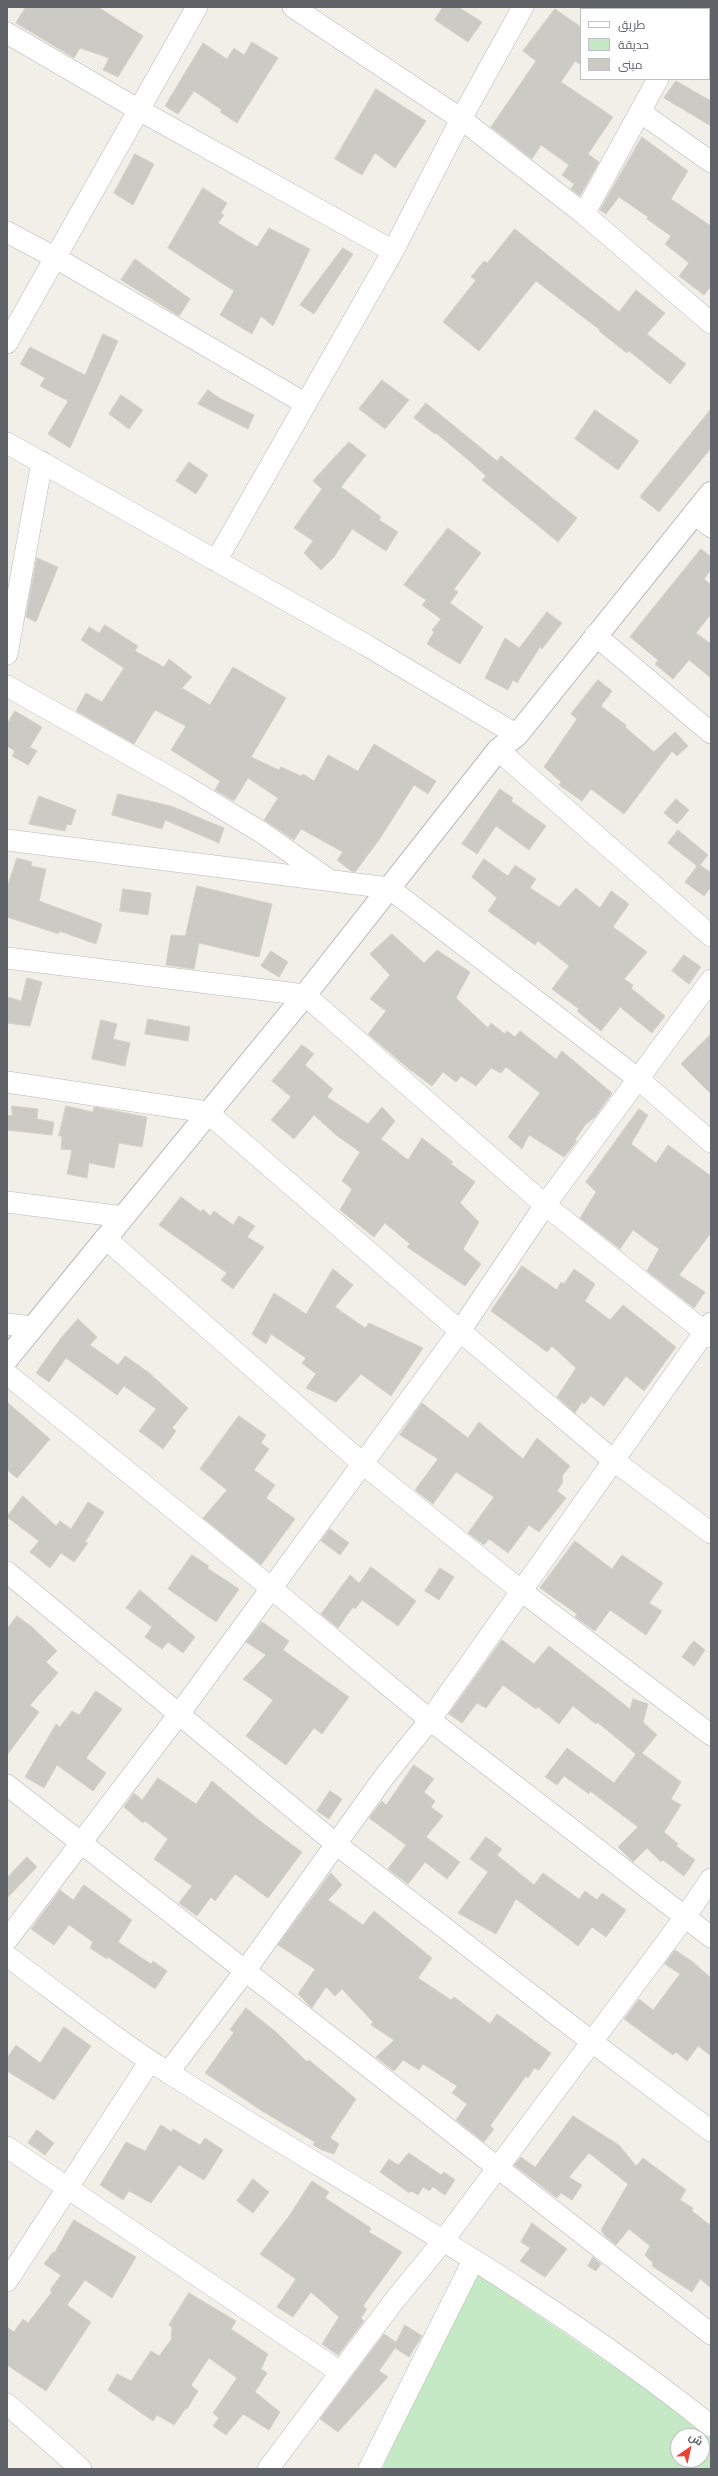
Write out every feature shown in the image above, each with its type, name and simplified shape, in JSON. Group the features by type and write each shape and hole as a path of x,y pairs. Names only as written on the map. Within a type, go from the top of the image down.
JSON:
{"street":[{"path":"7,344 197,7"},
{"path":"293,7 461,120 584,214 711,323"},
{"path":"216,561 393,251 461,120 523,7"},
{"path":"7,34 139,110 393,251"},
{"path":"584,214 657,80"},
{"path":"640,112 711,162"},
{"path":"7,232 56,258 306,404"},
{"path":"7,443 366,645 517,735"},
{"path":"7,654 42,462"},
{"path":"7,1359 207,1112 305,995 498,750 517,735 711,493"},
{"path":"694,513 711,527"},
{"path":"596,635 711,733"},
{"path":"7,686 185,786 261,832 330,881"},
{"path":"498,750 711,936"},
{"path":"7,840 390,888 637,1078 711,1142"},
{"path":"7,958 305,995 545,1205 709,1331 613,1460 520,1590 430,1720 384,1777 245,1972 168,2073"},
{"path":"7,1940 179,1714 363,1464 460,1331 545,1205 637,1078 711,980"},
{"path":"7,1082 207,1112 460,1331 613,1460 711,1533"},
{"path":"7,1202 124,1216"},
{"path":"105,1238 363,1464 520,1590 711,1735"},
{"path":"7,1324 32,1327"},
{"path":"7,1374 271,1588 430,1720 711,1937"},
{"path":"7,1572 336,1844 592,2042 711,2131"},
{"path":"7,1785 711,2334"},
{"path":"268,2469 340,2372 443,2241 686,1917 711,1879"},
{"path":"7,1956 168,2073 443,2241 624,2361 710,2424"},
{"path":"7,2281 150,2061"},
{"path":"7,2147 340,2372"},
{"path":"369,2469 473,2261"},
{"path":"7,2404 81,2469"}],"green space":[{"path":"473,2271 704,2428 670,2428 670,2468 710,2468 710,2432 711,2433 711,2469 382,2469"}],"building":[{"path":"26,7 98,7 143,36 118,77 103,70 109,58 80,48 74,58 16,23"},
{"path":"443,7 458,7 482,22 468,42 435,20"},
{"path":"555,9 580,26 580,64 575,61 561,82 613,117 588,154 599,162 580,196 571,189 574,184 562,175 569,165 541,145 532,159 491,127 536,61 523,51"},
{"path":"252,42 278,58 237,123 220,112 222,110 194,91 178,114 165,106 203,43 227,59 234,48 244,55"},
{"path":"676,81 711,101 711,126 664,98"},
{"path":"376,89 426,121 395,168 375,153 362,175 335,159"},
{"path":"642,137 688,171 671,199 711,226 711,286 704,295 679,276 689,263 665,244 671,236 647,219 648,217 619,197 606,214 600,210"},
{"path":"135,154 154,164 133,205 114,193"},
{"path":"203,188 227,203 221,213 224,215 218,223 257,247 269,228 310,249 273,326 261,316 252,334 220,315 234,291 168,248"},
{"path":"515,229 619,312 636,290 665,313 647,334 686,364 670,384 629,351 627,353 599,331 600,330 536,281 479,351 443,322 476,280 471,277 484,261 487,263"},
{"path":"343,248 353,254 314,314 300,305"},
{"path":"135,259 190,299 179,316 121,280"},
{"path":"103,334 118,341 70,448 48,434 68,401 40,386 45,378 20,364 30,347 85,375"},
{"path":"382,380 409,400 385,429 359,409"},
{"path":"208,390 221,399 254,415 248,429 198,404"},
{"path":"121,395 143,410 129,429 109,414"},
{"path":"426,403 497,461 501,456 577,518 558,542 482,480 486,476 473,464 436,433 435,434 414,418"},
{"path":"711,409 711,448 659,512 640,497"},
{"path":"595,410 639,441 618,470 575,439"},
{"path":"349,442 366,455 341,487 381,517 379,520 398,532 386,551 352,529 334,557 321,570 304,553 313,541 294,528 322,489 313,481"},
{"path":"189,462 208,475 196,494 176,481"},
{"path":"448,528 481,553 454,589 458,592 450,603 483,627 460,664 427,644 434,632 432,630 441,619 422,605 426,600 404,585"},
{"path":"701,549 711,557 711,570 704,579 711,585 711,614 696,633 711,644 711,678 689,660 673,679 655,664 658,660 630,637"},
{"path":"37,558 58,567 36,622 26,617"},
{"path":"547,612 562,623 542,649 540,647 517,683 513,680 508,690 485,678 505,638 519,648"},
{"path":"105,625 138,646 135,651 164,667 169,659 192,677 182,688 210,705 233,667 286,698 251,757 279,770 281,767 301,776 303,774 314,781 328,755 358,771 374,744 436,781 428,794 414,785 379,840 355,872 351,871 337,860 343,852 301,829 294,840 264,820 278,798 248,778 234,801 215,790 220,781 171,750 186,726 155,710 134,744 76,711 86,693 102,702 124,668 81,640 89,627 99,633"},
{"path":"598,680 612,691 601,706 626,725 625,727 654,752 675,732 688,746 677,756 672,751 624,814 591,789 582,801 559,785 561,782 544,767 577,719 571,714"},
{"path":"15,711 42,727 30,747 37,751 28,765 12,756 15,751 7,746 7,724"},
{"path":"500,789 513,798 511,801 546,826 529,850 496,826 477,854 462,844"},
{"path":"118,794 171,806 224,828 219,843 165,820 162,829 112,815"},
{"path":"39,796 76,810 71,825 67,824 65,831 29,824"},
{"path":"676,799 689,810 677,824 664,813"},
{"path":"678,830 708,855 700,865 711,873 711,887 704,896 685,882 697,866 668,843"},
{"path":"17,858 32,862 31,866 46,869 39,901 102,924 96,944 59,931 59,934 7,917 7,888"},
{"path":"484,859 508,876 515,865 536,879 530,888 559,907 576,888 600,908 611,891 629,904 613,927 647,952 624,979 633,985 631,988 665,1016 652,1033 620,1007 601,1031 577,1011 579,1009 552,989 569,966 538,941 535,945 488,911 497,898 472,877"},
{"path":"197,886 272,904 259,957 199,943 194,969 166,965 171,935 185,936"},
{"path":"123,889 151,893 148,915 120,911"},
{"path":"392,934 424,963 437,950 470,972 456,998 488,1028 491,1023 505,1034 507,1031 515,1037 520,1031 556,1059 562,1051 612,1093 595,1117 585,1125 575,1140 577,1141 564,1157 529,1135 522,1149 508,1137 540,1093 506,1067 501,1073 491,1068 476,1086 461,1076 456,1082 443,1072 432,1086 409,1069 368,1034 386,1011 370,999 390,975 370,954"},
{"path":"271,951 288,962 279,977 261,966"},
{"path":"684,955 701,967 689,984 672,971"},
{"path":"27,978 42,982 30,1026 7,1023 7,997 21,1001"},
{"path":"148,1019 190,1027 188,1041 145,1034"},
{"path":"101,1020 117,1024 113,1039 130,1043 125,1066 92,1059"},
{"path":"711,1034 711,1094 681,1064"},
{"path":"302,1045 314,1054 305,1065 333,1089 327,1097 368,1124 382,1107 395,1121 381,1139 408,1160 422,1138 453,1162 451,1164 475,1182 460,1203 479,1222 463,1249 481,1264 465,1286 407,1247 410,1244 385,1223 374,1237 340,1210 352,1189 342,1181 360,1152 336,1135 314,1115 294,1139 271,1120 291,1097 272,1081"},
{"path":"12,1106 38,1109 37,1119 54,1122 52,1135 7,1130 7,1115 12,1116"},
{"path":"66,1106 93,1112 94,1107 147,1117 142,1147 119,1143 114,1168 89,1163 87,1178 67,1174 72,1150 61,1149 62,1136 59,1136"},
{"path":"639,1109 648,1115 631,1144 656,1163 668,1145 711,1176 711,1233 679,1275 705,1292 694,1308 647,1271 659,1249 633,1230 620,1249 580,1218 596,1192 586,1182"},
{"path":"181,1197 201,1212 203,1209 210,1216 214,1211 233,1225 239,1216 255,1226 247,1237 264,1247 233,1289 221,1280 227,1273 159,1225"},
{"path":"522,1266 557,1290 561,1282 564,1284 574,1269 595,1284 585,1301 610,1320 623,1305 676,1347 644,1391 626,1376 604,1406 591,1396 584,1404 582,1402 575,1413 557,1397 576,1368 552,1346 547,1352 491,1311"},
{"path":"333,1269 353,1285 335,1307 365,1328 369,1323 423,1348 391,1396 361,1374 336,1402 306,1388 316,1374 302,1363 306,1358 271,1334 266,1344 252,1334 274,1293 306,1314"},
{"path":"78,1319 97,1337 90,1345 118,1365 125,1356 148,1372 188,1408 172,1428 176,1431 163,1449 139,1431 156,1409 124,1386 117,1395 66,1358 49,1382 36,1373 61,1338"},
{"path":"7,1402 50,1439 17,1478 7,1470"},
{"path":"422,1403 468,1438 479,1422 523,1459 537,1438 570,1466 562,1476 563,1482 557,1491 566,1498 539,1532 529,1525 508,1553 489,1539 484,1545 468,1533 494,1497 456,1472 433,1504 415,1490 438,1459 400,1435"},
{"path":"239,1416 266,1435 261,1443 269,1449 254,1470 275,1485 266,1498 295,1519 261,1565 203,1518 227,1490 200,1469"},
{"path":"23,1496 56,1526 60,1521 71,1529 88,1502 104,1512 85,1542 88,1543 74,1562 61,1553 50,1568 30,1552 39,1541 7,1517"},
{"path":"330,1529 349,1543 340,1555 321,1541"},
{"path":"575,1541 612,1569 622,1555 663,1583 649,1603 662,1611 646,1635 610,1610 595,1631 575,1617 577,1614 540,1588"},
{"path":"192,1555 209,1566 207,1568 239,1589 216,1622 168,1589"},
{"path":"371,1567 416,1601 398,1626 362,1600 355,1609 353,1607 338,1628 321,1614 350,1575 359,1583"},
{"path":"440,1568 454,1577 439,1600 425,1591"},
{"path":"140,1590 195,1637 183,1653 168,1642 162,1649 145,1637 152,1627 126,1608"},
{"path":"17,1616 32,1627 57,1651 46,1662 58,1673 30,1705 39,1712 7,1755 7,1629"},
{"path":"262,1622 289,1641 283,1650 349,1697 322,1734 314,1728 286,1765 246,1736 273,1700 243,1679 266,1655 246,1642"},
{"path":"502,1640 534,1664 549,1646 630,1709 633,1699 648,1704 643,1722 657,1735 642,1753 681,1782 671,1799 681,1805 664,1832 678,1844 676,1846 695,1860 684,1876 663,1860 661,1862 647,1848 633,1862 618,1847 638,1827 590,1791 589,1794 564,1776 557,1785 545,1777 567,1748 614,1783 636,1754 597,1722 596,1724 573,1706 559,1724 538,1707 536,1709 503,1685 486,1708 477,1703 462,1723 449,1714"},
{"path":"694,1641 705,1650 694,1666 682,1657"},
{"path":"96,1691 122,1709 86,1758 106,1773 93,1791 57,1765 44,1788 25,1777 56,1724 60,1727 72,1711 79,1715"},
{"path":"414,1765 434,1779 424,1792 435,1801 431,1807 443,1816 426,1837 460,1862 447,1879 425,1862 408,1884 388,1869 406,1845 369,1818 382,1801 386,1805"},
{"path":"158,1778 196,1804 212,1781 260,1821 302,1852 268,1898 235,1874 215,1901 211,1897 197,1916 179,1903 192,1886 154,1859 168,1839 145,1821 143,1823 124,1807 134,1793 142,1800"},
{"path":"330,1791 342,1799 329,1819 317,1811"},
{"path":"486,1837 502,1849 497,1855 534,1885 543,1873 579,1899 585,1891 597,1900 602,1893 626,1910 606,1937 592,1927 578,1946 516,1899 496,1934 458,1913 488,1872 470,1859"},
{"path":"27,1857 37,1867 7,1898 7,1878"},
{"path":"331,1873 342,1885 328,1900 363,1925 374,1911 432,1958 418,1978 451,2000 454,1997 490,2024 497,2014 551,2053 539,2070 534,2068 528,2078 526,2076 490,2126 494,2129 484,2142 456,2120 467,2104 452,2093 457,2086 423,2064 419,2070 403,2060 394,2071 376,2057 394,2040 371,2025 373,2022 342,1989 335,1996 326,1987 312,2008 298,1994 315,1969 278,1945"},
{"path":"84,1885 132,1920 118,1942 151,1964 153,1961 167,1971 155,1989 108,1957 107,1959 90,1948 93,1942 69,1925 54,1945 31,1929 60,1890 73,1900"},
{"path":"675,1950 693,1962 711,1978 711,2056 698,2046 687,2061 676,2052 673,2055 624,2019 639,1999 653,2010 680,1974 665,1964"},
{"path":"246,2008 276,2032 307,2062 309,2060 356,2099 330,2138 339,2144 334,2154 313,2145 315,2142 262,2111 205,2073 234,2032 230,2030"},
{"path":"64,2027 91,2046 54,2100 7,2071 7,2058 16,2045 40,2063"},
{"path":"573,2116 619,2145 636,2166 643,2158 686,2190 680,2200 693,2208 692,2211 711,2226 711,2288 700,2279 692,2292 652,2266 653,2263 645,2255 650,2246 629,2229 616,2245 605,2236 601,2230 628,2184 589,2153 569,2177 582,2185 572,2200 561,2193 557,2198 514,2165 521,2157 535,2167"},
{"path":"161,2125 172,2132 173,2129 200,2145 205,2138 223,2150 204,2180 179,2165 151,2203 129,2191 123,2200 100,2185 126,2142 145,2151"},
{"path":"37,2130 54,2143 45,2155 28,2143"},
{"path":"409,2153 441,2175 444,2172 455,2180 445,2195 433,2187 429,2191 423,2187 418,2195 411,2191 409,2193 380,2172 389,2159 398,2165"},
{"path":"253,2179 269,2192 253,2213 237,2201"},
{"path":"312,2181 329,2192 325,2198 371,2228 369,2232 402,2252 363,2306 367,2309 361,2318 364,2321 338,2355 322,2344 339,2317 311,2292 293,2317 277,2307 296,2279 260,2254 289,2216"},
{"path":"74,2220 136,2257 112,2298 85,2280 67,2305 91,2322 46,2391 7,2365 7,2327 14,2332 23,2319 28,2323 52,2292 50,2290 61,2275 44,2264 53,2252 54,2253"},
{"path":"532,2223 567,2249 545,2277 520,2261 530,2248 521,2242"},
{"path":"593,2257 601,2264 596,2271 588,2266"},
{"path":"189,2293 236,2321 231,2329 268,2354 261,2369 267,2373 255,2392 280,2412 269,2430 243,2414 226,2435 213,2426 219,2418 213,2413 237,2378 209,2358 191,2385 198,2391 187,2409 186,2408 174,2425 157,2415 153,2421 108,2390 117,2374 131,2381 151,2351 159,2356 171,2340 172,2327 169,2325"},
{"path":"405,2325 422,2336 409,2357 395,2348 379,2371 388,2377 338,2432 320,2419 384,2334 396,2342"}]}
